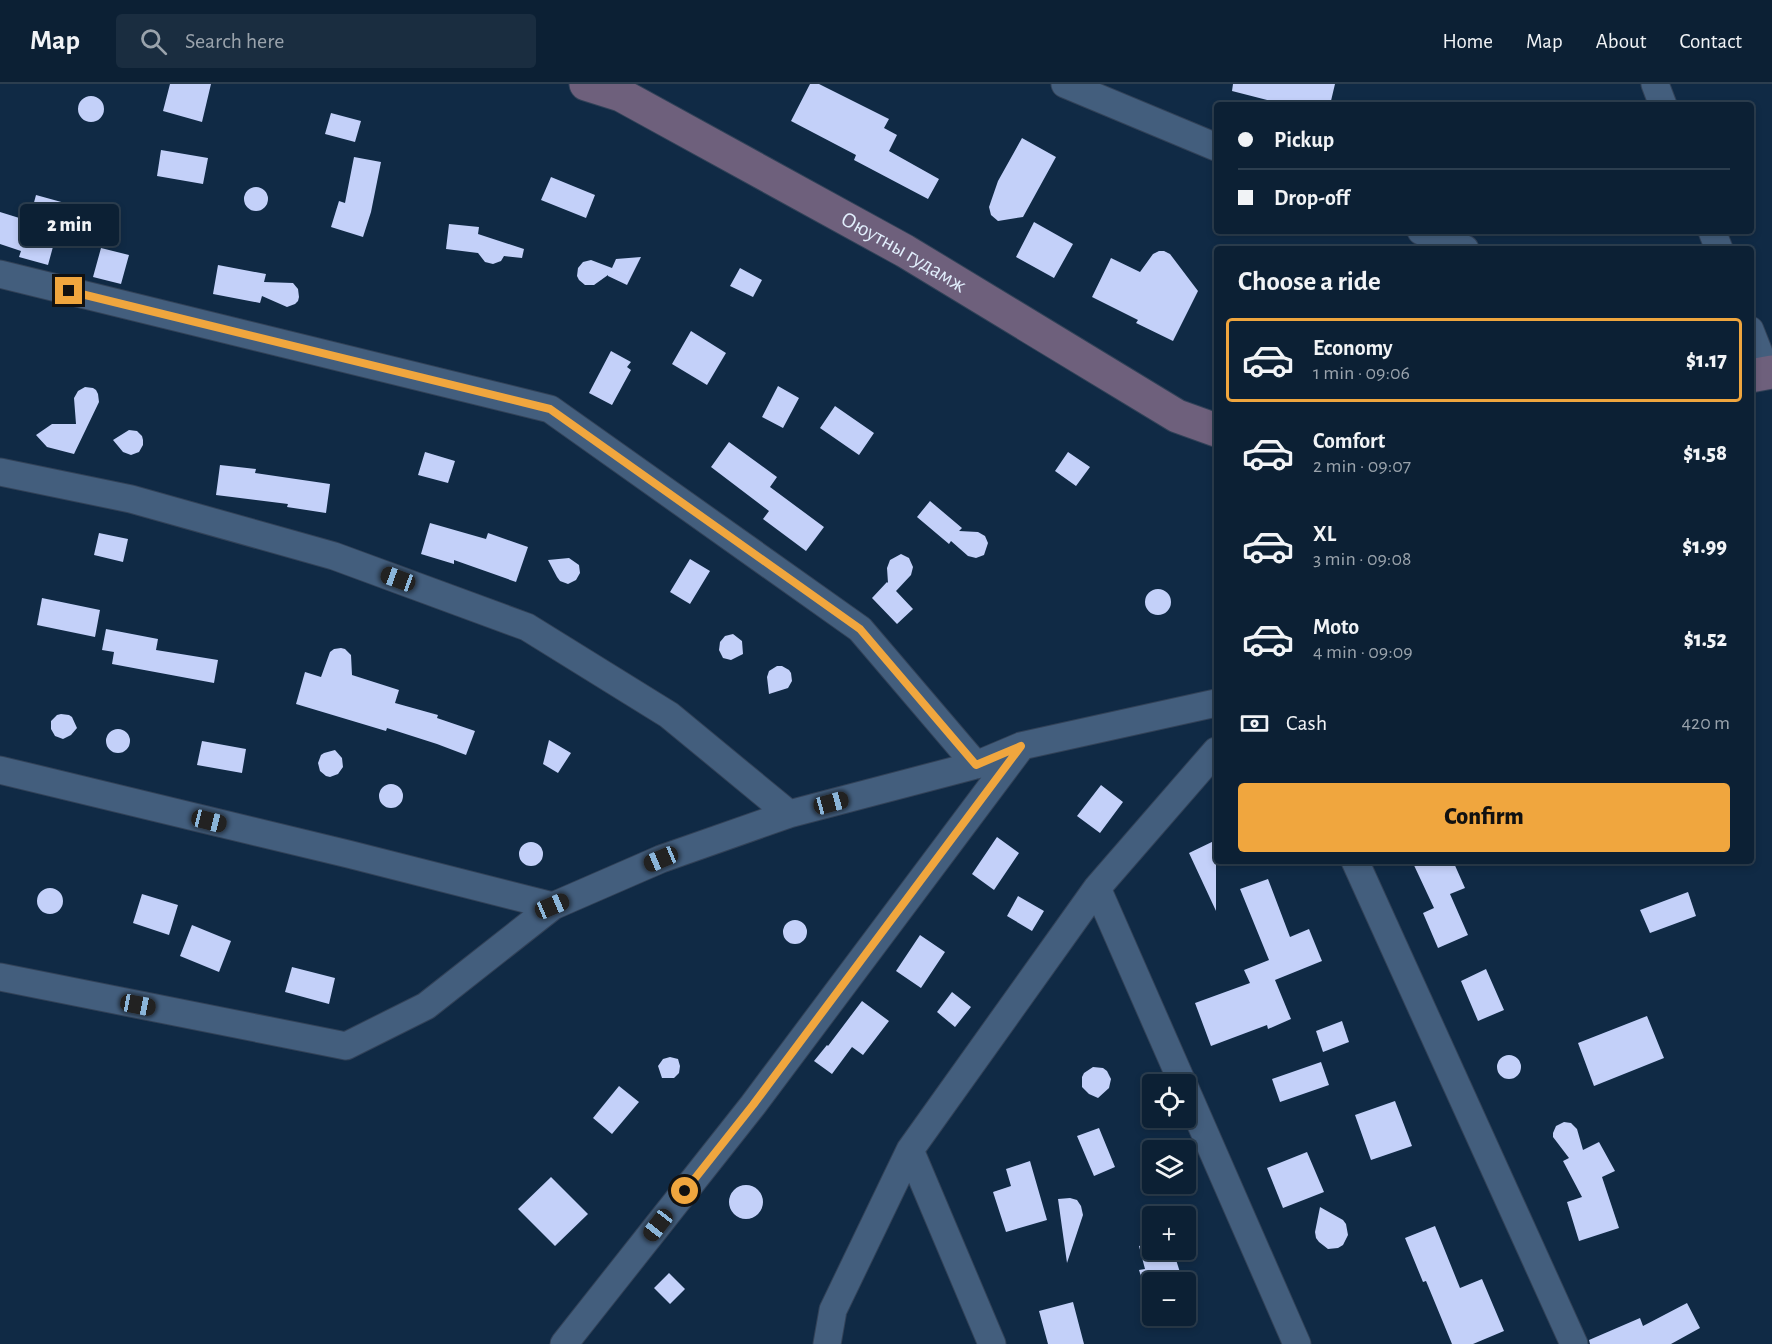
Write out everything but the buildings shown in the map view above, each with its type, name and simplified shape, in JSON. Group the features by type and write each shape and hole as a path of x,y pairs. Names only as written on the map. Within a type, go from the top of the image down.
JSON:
{"street":[{"name":"Оюутны гудамж","path":"586,84 621,95 905,251 1177,416 1214,429"},
{"path":"1065,84 1214,146"},
{"path":"1655,84 1662,102"},
{"path":"1428,234 1458,246"},
{"path":"0,274 550,409 860,629 976,765"},
{"path":"1754,343 1763,373"},
{"path":"0,472 131,499 334,556 527,627 669,715 789,814"},
{"path":"0,977 346,1046 426,1006 552,906 661,859 789,814 976,765 1021,746 1214,703"},
{"path":"564,1344 753,1105 1021,746"},
{"path":"827,1344 833,1310 910,1150 1097,888 1214,753"},
{"path":"0,770 552,906"},
{"path":"1356,864 1574,1344"},
{"path":"1097,888 1179,1074"},
{"path":"1196,1113 1297,1344"},
{"path":"910,1150 992,1344"}],"route":[{"path":"69,291 550,409 860,629 976,765 1021,746 753,1105 685,1191"}]}
